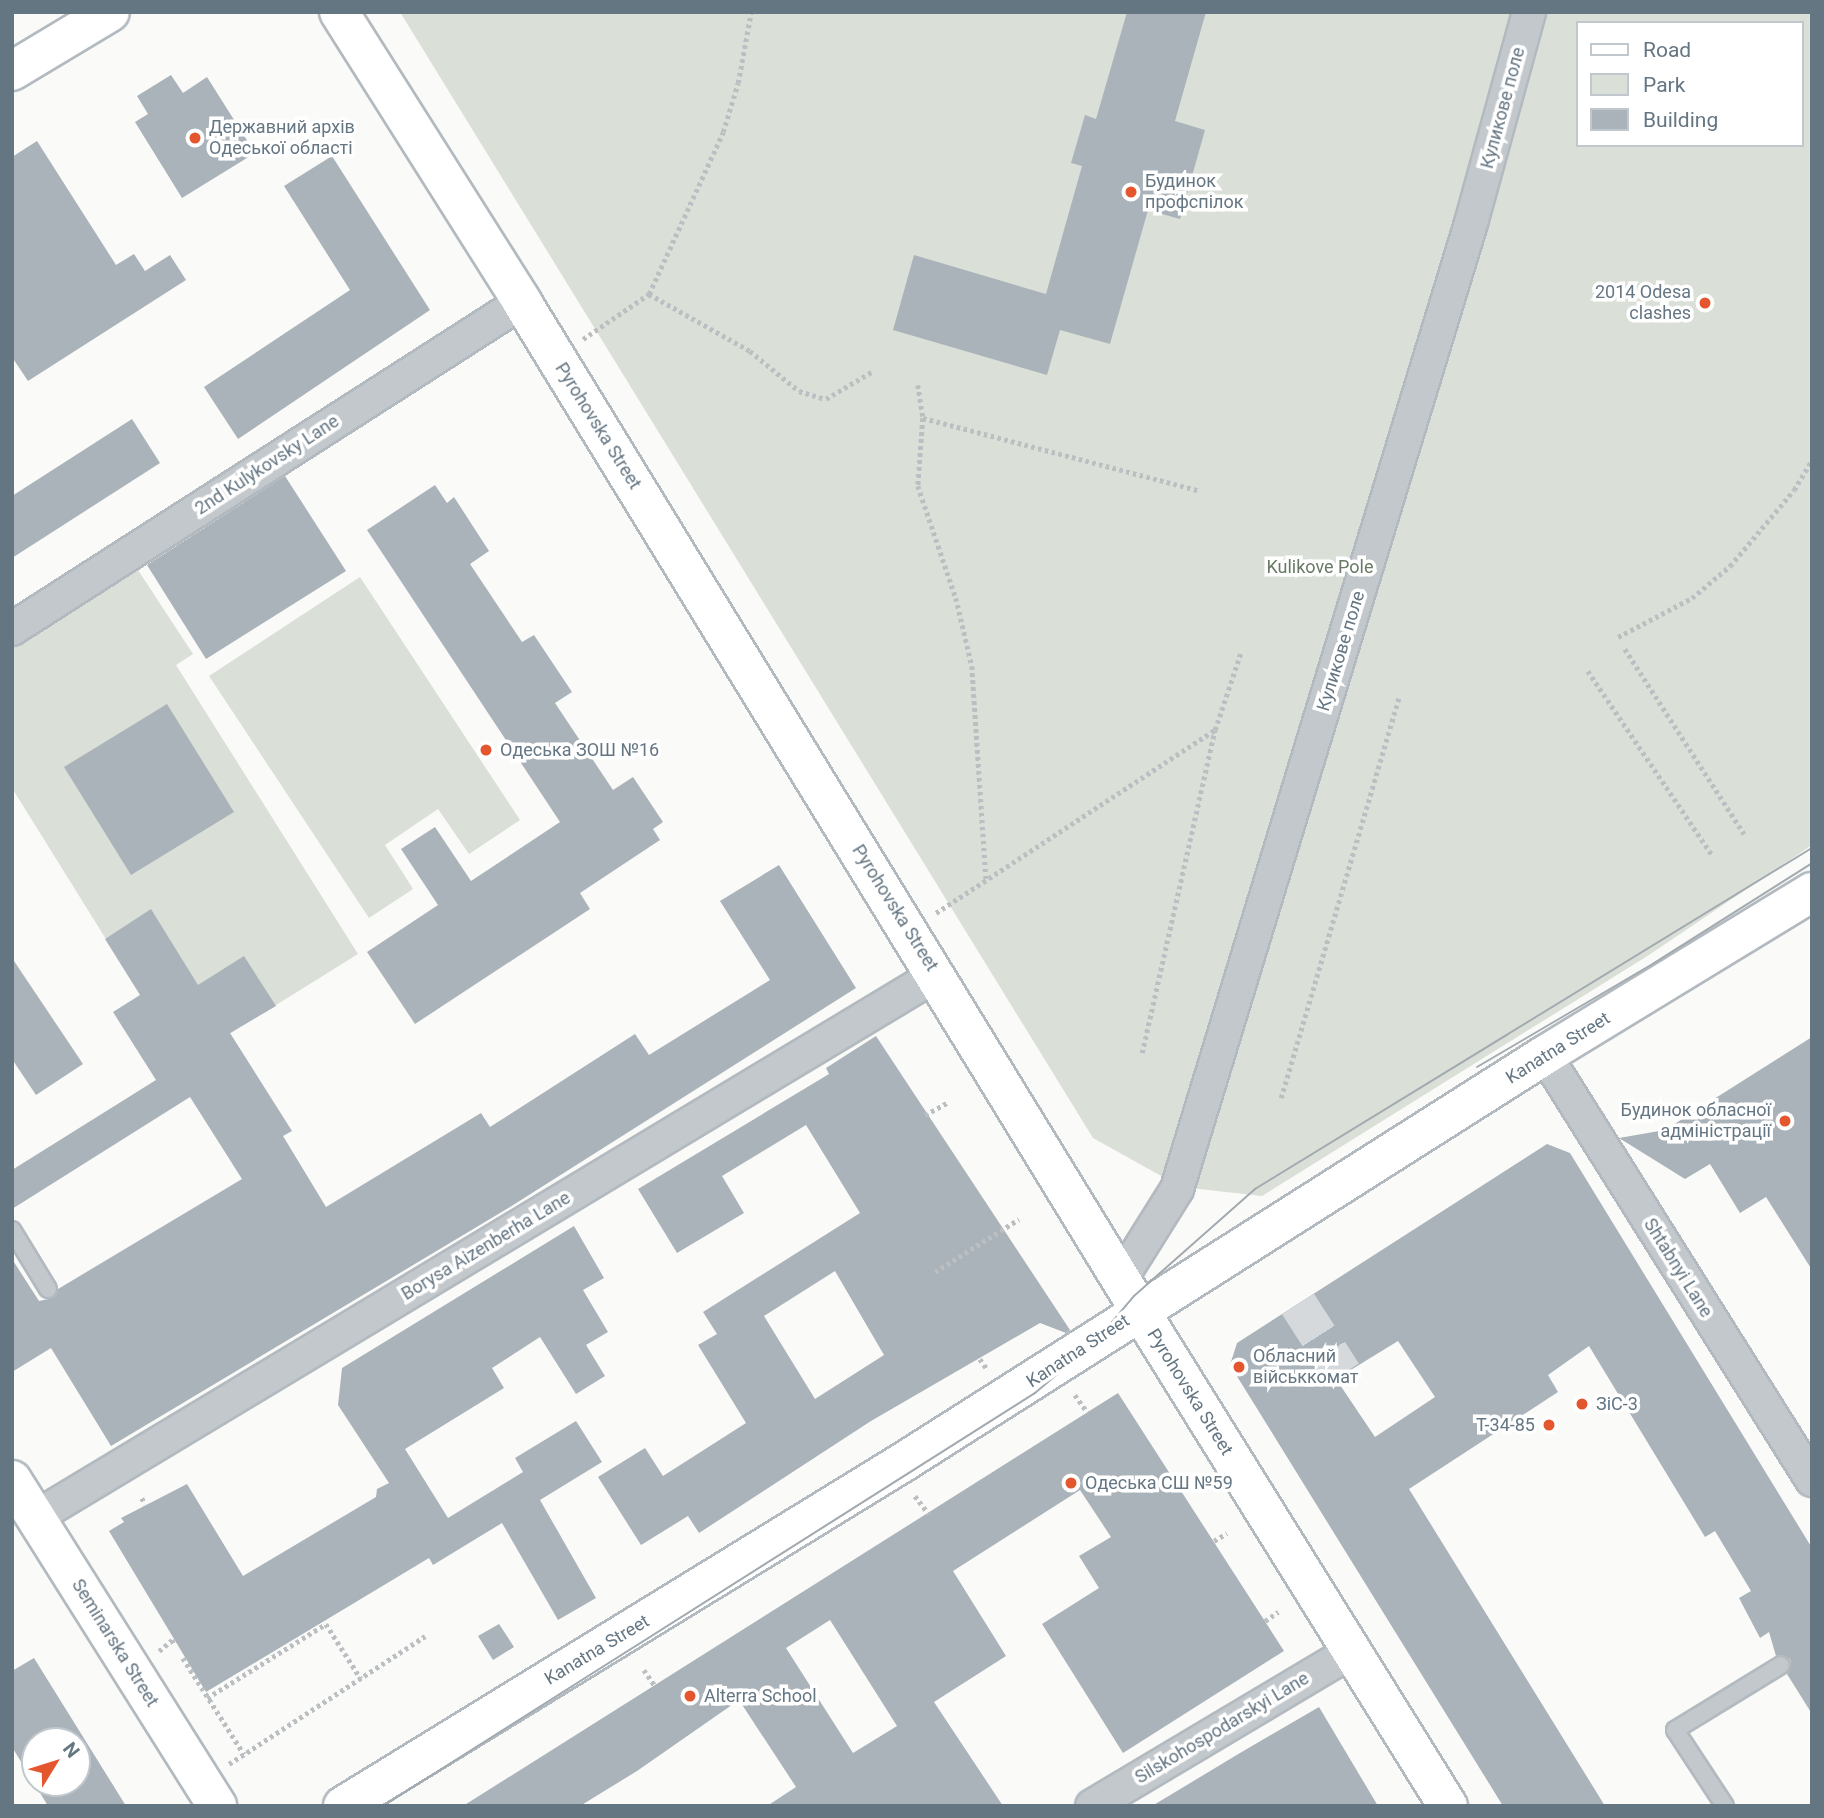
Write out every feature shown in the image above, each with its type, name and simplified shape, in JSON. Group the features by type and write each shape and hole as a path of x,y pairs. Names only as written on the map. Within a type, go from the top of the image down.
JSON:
{"main road":[{"path":"12,71 110,12"},
{"name":"Pyrohovska Street","path":"340,12 556,357 1122,1277 1140,1311 1448,1806"},
{"name":"Kanatna Street","path":"343,1806 905,1461 1545,1055 1812,892"},
{"name":"Seminarska Street","path":"12,1480 217,1806"}],"street":[{"name":"Куликове поле","path":"1122,1277 1177,1189 1471,223 1529,12"},
{"name":"2nd Kulykovsky Lane","path":"12,629 522,302"},
{"name":"Borysa Aizenberha Lane","path":"36,1517 936,975"},
{"name":"Shtabnyi Lane","path":"1545,1055 1812,1480"},
{"name":"Silskohospodarskyi Lane","path":"1092,1806 1352,1651"}],"lane":[{"path":"12,1230 48,1289"},
{"path":"1725,1806 1675,1730 1781,1665"}],"path":[{"path":"556,357 649,295 723,132 738,83 751,12"},
{"path":"649,295 750,351 799,391 826,399 873,371"},
{"path":"918,386 923,418 918,486 956,598 972,666 986,879"},
{"path":"923,418 1198,490"},
{"path":"1618,637 1692,598 1730,566 1794,490 1812,460"},
{"path":"1625,649 1744,835"},
{"path":"1142,1053 1216,730 1241,652"},
{"path":"1588,671 1712,855"},
{"path":"1281,1098 1399,696"},
{"path":"909,931 1216,730"},
{"path":"925,1115 948,1102"},
{"path":"935,1272 1019,1219"},
{"path":"1074,1394 1088,1413"},
{"path":"915,1496 929,1514"},
{"path":"142,1498 145,1504"},
{"path":"1214,1541 1227,1533"},
{"path":"1265,1620 1279,1612"},
{"path":"207,1698 326,1624 361,1679"},
{"path":"228,1765 425,1636"},
{"path":"156,1654 172,1640 175,1645"},
{"path":"183,1658 244,1754"},
{"path":"644,1670 655,1686"}],"green space":[{"name":"Kulikove Pole","path":"400,12 1812,12 1812,845 1649,955 1262,1196 1181,1187 1093,1138"},
{"path":"136,567 193,654 176,665 358,954 183,1063 12,788 12,642"},
{"path":"360,577 520,820 469,854 438,809 385,845 413,889 369,918 209,676"}],"building":[{"name":"Будинок профспілок","path":"1127,12 1206,12 1175,121 1205,130 1180,219 1148,210 1110,344 1060,330 1047,375 893,330 914,255 1046,294 1082,166 1071,163 1085,115 1096,119"},
{"name":"Державний архів Одеської області","path":"171,75 183,93 207,77 255,153 182,198 135,122 148,114 137,96"},
{"path":"37,141 116,265 134,254 145,271 170,255 186,280 28,381 12,357 12,157"},
{"path":"332,156 430,310 238,439 204,387 350,290 284,186"},
{"path":"132,419 160,463 12,558 12,496"},
{"path":"285,476 346,571 206,659 147,565"},
{"path":"435,485 447,503 454,497 489,551 470,564 522,642 534,635 572,692 555,703 613,790 633,777 663,822 653,829 660,840 580,893 590,909 415,1024 367,952 438,905 401,849 435,827 471,881 560,822 367,530"},
{"path":"167,704 234,812 131,875 64,767"},
{"path":"779,865 856,988 510,1207 111,1446 51,1348 12,1372 12,1259 39,1301 53,1298 58,1289 242,1179 190,1097 12,1209 12,1170 156,1080 113,1012 140,995 105,939 151,909 198,985 244,956 276,1006 230,1033 292,1131 283,1136 326,1207 481,1113 490,1127 635,1034 649,1055 770,980 720,901"},
{"path":"12,958 83,1064 36,1095 12,1059"},
{"path":"876,1036 1070,1330 1066,1333 1040,1323 871,1421 699,1533 688,1516 641,1545 598,1477 645,1448 663,1476 746,1423 698,1345 717,1334 703,1312 860,1213 806,1125 722,1176 744,1213 677,1253 638,1189 829,1074 826,1068","holes":["835,1271 884,1355 815,1399 764,1316"]},
{"path":"1812,1037 1812,1270 1766,1197 1740,1213 1710,1164 1685,1179 1619,1138 1665,1130"},
{"path":"1547,1144 1570,1153 1812,1548 1812,1714 1787,1674 1791,1665 1790,1659 1776,1656 1769,1632 1760,1638 1739,1598 1751,1591 1715,1531 1705,1537 1589,1346 1548,1375 1558,1392 1409,1489 1605,1806 1503,1806 1230,1365 1237,1343","holes":["1398,1341 1435,1397 1375,1437 1336,1379"]},
{"path":"574,1226 604,1278 583,1290 608,1332 586,1345 605,1376 576,1394 540,1337 492,1368 504,1388 405,1449 448,1518 523,1472 515,1458 576,1421 602,1462 540,1500 596,1598 558,1620 502,1523 433,1565 429,1558 206,1692 109,1531 124,1522 121,1518 187,1484 243,1576 376,1497 377,1489 389,1483 338,1405 342,1368"},
{"path":"1118,1393 1284,1651 1123,1753 1042,1624 1099,1588 1079,1556 1111,1537 1080,1490 953,1571 1006,1656 934,1702 1003,1806 767,1806 796,1787 739,1700 637,1771 580,1806 463,1806","holes":["830,1620 897,1726 853,1753 786,1648"]},
{"path":"499,1624 514,1647 493,1660 478,1636"},
{"path":"34,1658 77,1727 21,1727 21,1762 12,1747 12,1671"},
{"path":"1319,1707 1378,1806 1152,1806 1240,1753"},
{"path":"91,1750 126,1806 48,1806 43,1797 91,1797"}],"tunnel":[{"path":"1298,1304 1343,1374"}],"tram line":[{"path":"383,1806 1035,1393 1096,1341 1134,1296 1255,1189 1812,848"},
{"path":"1477,1067 1654,963 1812,863"}],"place":[{"name":"Державний архів Одеської області","path":"195,138"},
{"name":"Будинок профспілок","path":"1131,192"},
{"name":"2014 Odesa clashes","path":"1705,303"},
{"name":"Одеська ЗОШ №16","path":"486,750"},
{"name":"Будинок обласної адміністрації","path":"1785,1121"},
{"name":"Обласний військкомат","path":"1239,1367"},
{"name":"ЗіС-3","path":"1582,1404"},
{"name":"Т-34-85","path":"1549,1425"},
{"name":"Одеська CШ №59","path":"1071,1483"},
{"name":"Alterra School","path":"690,1696"}]}
